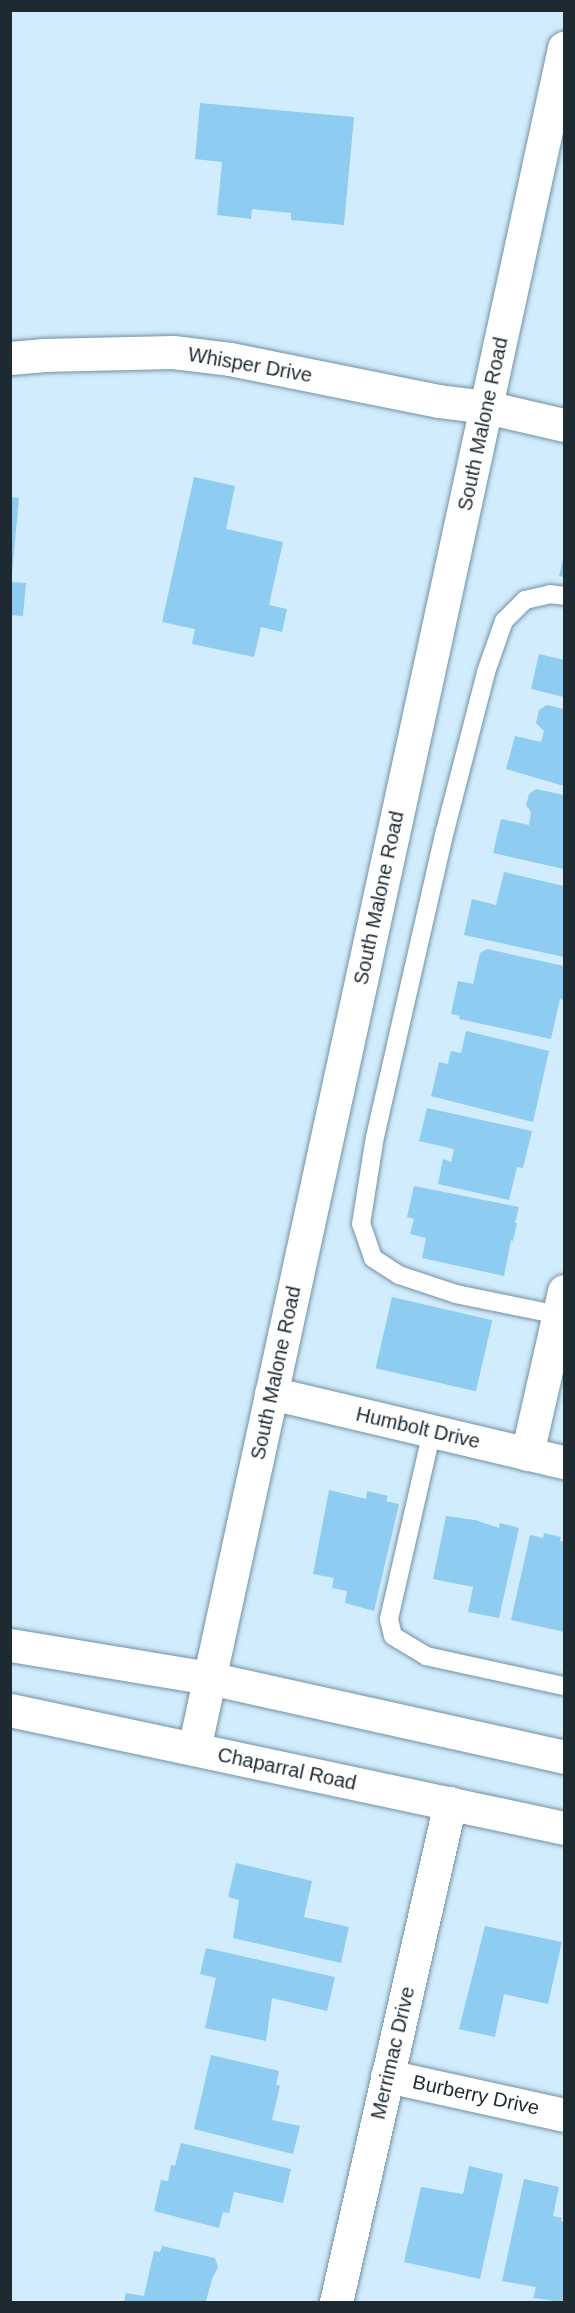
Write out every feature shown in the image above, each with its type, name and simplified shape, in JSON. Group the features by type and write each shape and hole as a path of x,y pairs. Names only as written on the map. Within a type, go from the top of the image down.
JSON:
{"street":[{"name":"South Malone Road","path":"194,1749 564,48"},
{"name":"Whisper Drive","path":"10,358 42,355 173,352 230,359 564,424"},
{"path":"527,1454 562,1303"},
{"name":"Humbolt Drive","path":"271,1393 564,1462"},
{"path":"10,1645 209,1678 564,1757"},
{"name":"Chaparral Road","path":"10,1710 564,1828"},
{"name":"Merrimac Drive","path":"336,2302 450,1803"},
{"name":"Burberry Drive","path":"387,2076 564,2115"}],"lane":[{"path":"562,1303 456,1294 399,1275 373,1258 361,1224 375,1137 392,1061 445,831 486,672 504,621 525,600 550,594 564,597"},
{"path":"432,1431 389,1619 393,1636 426,1656 564,1686"}],"building":[{"path":"200,103 354,117 344,225 291,220 291,213 252,209 251,219 217,215 222,162 195,159"},
{"path":"194,477 235,486 226,529 283,542 269,605 287,609 282,632 261,627 254,657 192,644 195,629 162,622"},
{"path":"10,497 19,498 12,573 10,573"},
{"path":"564,555 564,577 559,576"},
{"path":"10,582 26,583 23,616 10,615"},
{"path":"539,654 564,660 564,697 531,689"},
{"path":"547,705 564,709 564,786 506,769 515,736 541,742 544,731 536,723 539,710"},
{"path":"536,789 564,795 564,869 493,853 501,819 529,825 531,812 526,805 529,794"},
{"path":"504,872 564,886 564,957 464,935 472,899 496,905"},
{"path":"487,949 564,966 563,1000 560,999 551,1039 459,1019 460,1016 451,1014 458,981 473,984 480,953"},
{"path":"466,1031 549,1051 533,1122 431,1096 439,1062 448,1064 451,1051 461,1053"},
{"path":"427,1108 532,1131 523,1168 517,1167 509,1200 438,1184 443,1159 451,1162 454,1149 419,1141"},
{"path":"414,1186 519,1207 504,1276 422,1258 426,1238 410,1234 414,1219 407,1217"},
{"path":"392,1297 492,1320 476,1391 376,1368"},
{"path":"329,1490 366,1499 367,1491 388,1496 386,1501 399,1504 374,1611 345,1603 347,1591 332,1588 334,1578 313,1574"},
{"path":"446,1516 475,1520 499,1528 500,1523 519,1528 499,1618 468,1612 473,1587 433,1579"},
{"path":"544,1533 561,1537 560,1541 564,1542 564,1632 511,1620 530,1535 543,1538"},
{"path":"236,1863 312,1881 304,1917 349,1927 341,1963 233,1938 239,1900 228,1897"},
{"path":"485,1926 562,1942 548,2004 504,1994 495,2037 459,2029"},
{"path":"206,1948 335,1977 327,2011 272,1998 266,2041 205,2028 216,1978 200,1974"},
{"path":"211,2055 279,2071 276,2085 280,2086 272,2120 300,2126 293,2154 194,2129"},
{"path":"181,2143 291,2169 283,2203 234,2192 229,2213 223,2212 219,2228 154,2211 161,2180 168,2181 171,2165 175,2166"},
{"path":"469,2166 503,2174 480,2279 404,2262 421,2187 463,2194"},
{"path":"524,2179 559,2187 553,2216 562,2218 561,2221 564,2222 562,2302 533,2298 536,2287 502,2281"},
{"path":"162,2246 215,2258 218,2267 206,2301 210,2302 124,2302 126,2293 144,2296 154,2251 160,2252"}]}
